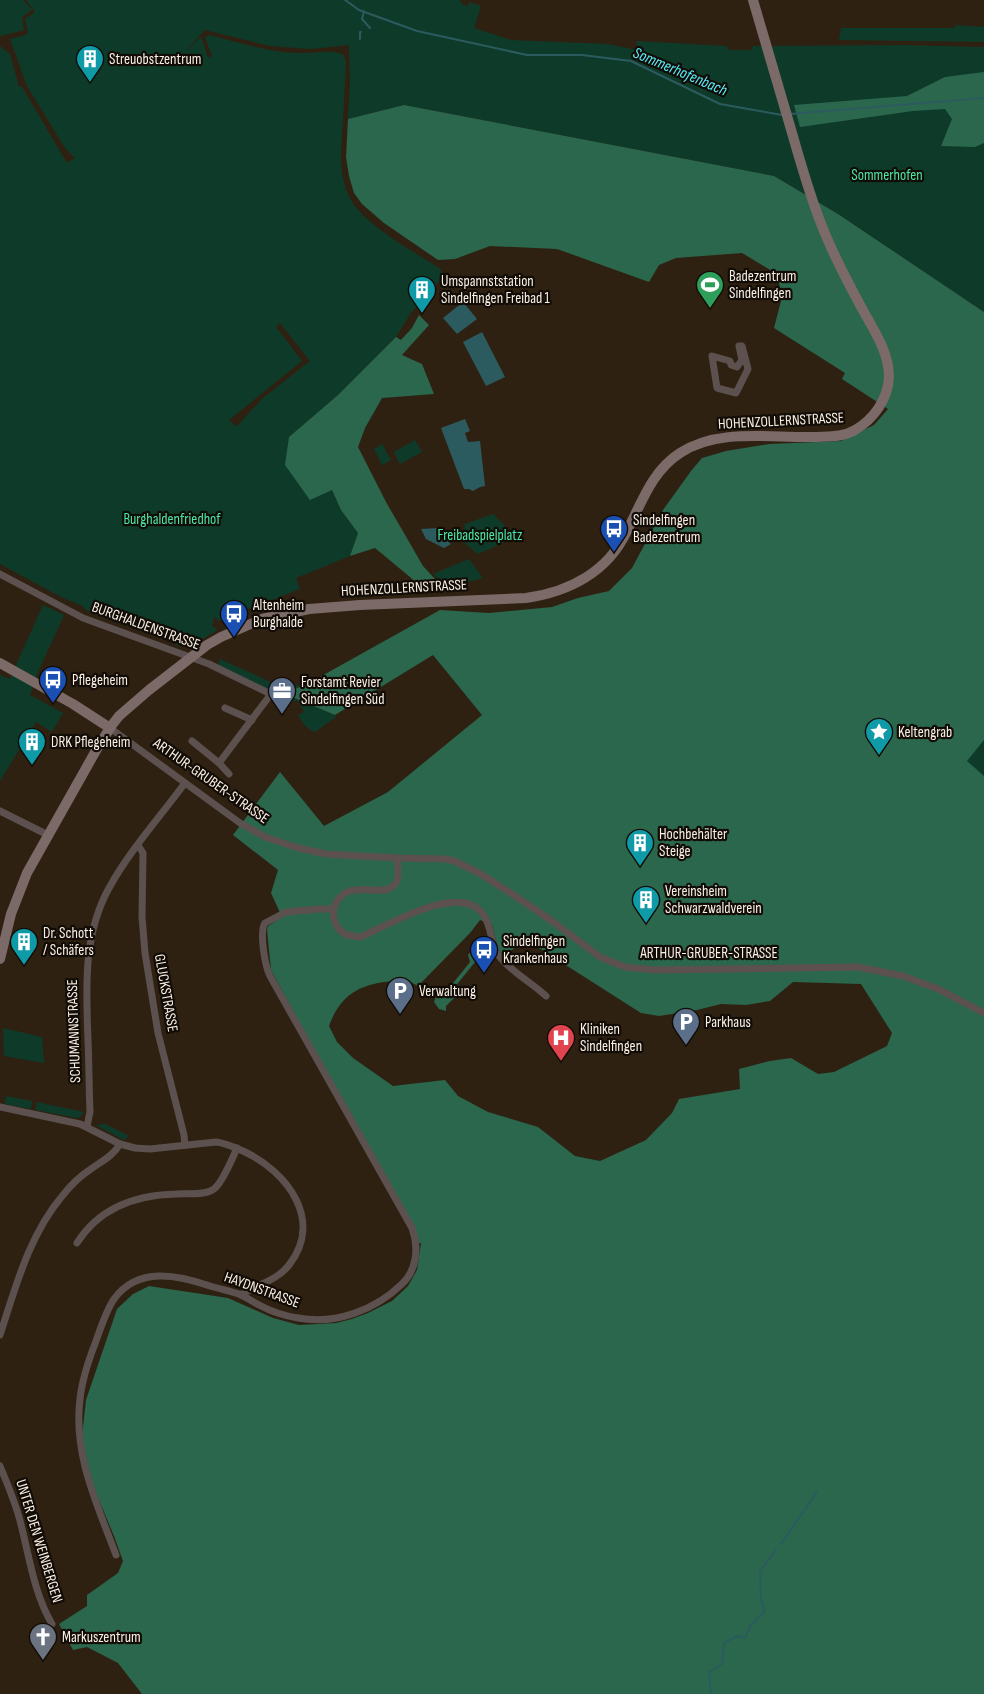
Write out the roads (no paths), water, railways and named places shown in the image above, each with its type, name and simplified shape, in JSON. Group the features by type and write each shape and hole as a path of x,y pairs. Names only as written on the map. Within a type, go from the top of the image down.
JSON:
{"street":[{"name":"HOHENZOLLERNSTRASSE","path":"0,959 2,936 27,873 110,728 119,716 188,658 214,641 262,619 290,612 360,605 526,598 561,591 600,567 614,553 625,537 647,489 654,479 672,458 688,448 705,441 728,437 842,435 855,430 868,420 880,406 885,396 889,377 887,363 878,339 844,276 808,189 754,0"},
{"path":"739,346 742,346 748,369 736,394 717,388 712,356 730,361 731,365 737,367 742,360 739,346"},
{"name":"BURGHALDENSTRASSE","path":"0,574 84,618 188,658 209,664 279,698 285,697"},
{"name":"ARTHUR-GRUBER-STRASSE","path":"0,663 73,704 110,728 240,823 265,837 282,844 326,854 446,859 464,865 545,916 600,957 625,967 655,970 858,967 903,976 938,989 984,1012"},
{"path":"219,763 271,694"},
{"path":"225,708 252,720"},
{"path":"192,741 219,763 229,774"},
{"name":"SCHUMANNSTRASSE","path":"87,1126 90,1112 86,985 88,954 98,912 105,896 138,846 185,783"},
{"path":"0,811 48,836"},
{"name":"GLUCKSTRASSE","path":"138,846 143,853 142,917 150,991 162,1051 185,1145"},
{"path":"397,858 399,875 395,885 385,890 350,891 339,898 333,909 334,918 339,930 347,935 360,937 437,904 458,901 468,902 482,912 486,918 497,952 502,960 546,996"},
{"name":"HAYDNSTRASSE","path":"116,1555 90,1488 81,1452 79,1430 81,1392 93,1350 110,1307 118,1295 129,1285 144,1277 153,1275 180,1278 241,1295 273,1312 301,1319 314,1320 350,1315 366,1310 390,1295 409,1277 415,1260 416,1240 412,1228 336,1096 270,976 266,965 262,929 264,923 286,912 333,909"},
{"path":"0,1107 87,1126 120,1144 135,1148 150,1149 221,1142 265,1163 281,1177 292,1193 298,1205 303,1226 299,1248 293,1260 283,1272 241,1295"},
{"path":"0,1335 25,1259 49,1212 78,1178 116,1152 120,1144"},
{"path":"76,1243 93,1222 102,1214 116,1207 158,1195 196,1193 214,1189 237,1148"},
{"name":"UNTER DEN WEINBERGEN","path":"0,1466 19,1516 40,1598 52,1624"}],"water":[{"path":"463,302 477,319 457,334 443,318"},
{"path":"482,332 505,377 486,386 463,342"},
{"path":"465,419 470,431 465,433 468,442 480,441 485,486 473,491 464,489 441,428"},
{"path":"438,528 440,534 451,544 444,548 426,539 421,529"}],"waterway":[{"name":"Sommerhofenbach","path":"345,0 359,10 417,31 527,55 582,55 631,61 720,104 782,115"},
{"path":"364,11 362,19 370,28"},
{"path":"360,39 361,32"},
{"name":"Sommerhofenbach","path":"790,114 984,98"},
{"path":"781,1544 817,1492"},
{"path":"711,1694 709,1672 722,1664 724,1643 737,1636 745,1638 750,1626 765,1611 761,1599 760,1571 776,1550"}],"place":[{"name":"Streuobstzentrum","path":"90,83"},
{"name":"Badezentrum Sindelfingen","path":"710,309"},
{"name":"Umspannststation Sindelfingen Freibad 1","path":"422,314"},
{"name":"Sindelfingen Badezentrum","path":"614,553"},
{"name":"Altenheim Burghalde","path":"234,638"},
{"name":"Pflegeheim","path":"53,704"},
{"name":"Forstamt Revier Sindelfingen Süd","path":"282,715"},
{"name":"Keltengrab","path":"879,756"},
{"name":"DRK Pflegeheim","path":"32,766"},
{"name":"Hochbehälter Steige","path":"640,867"},
{"name":"Vereinsheim Schwarzwaldverein","path":"646,924"},
{"name":"Dr. Schott / Schäfers","path":"24,966"},
{"name":"Sindelfingen Krankenhaus","path":"484,974"},
{"name":"Verwaltung","path":"400,1015"},
{"name":"Parkhaus","path":"686,1046"},
{"name":"Kliniken Sindelfingen","path":"561,1062"},
{"name":"Markuszentrum","path":"43,1661"}],"park label":[{"name":"Sommerhofen","path":"887,175"},
{"name":"Burghaldenfriedhof","path":"172,519"},
{"name":"Freibadspielplatz","path":"480,535"}]}
